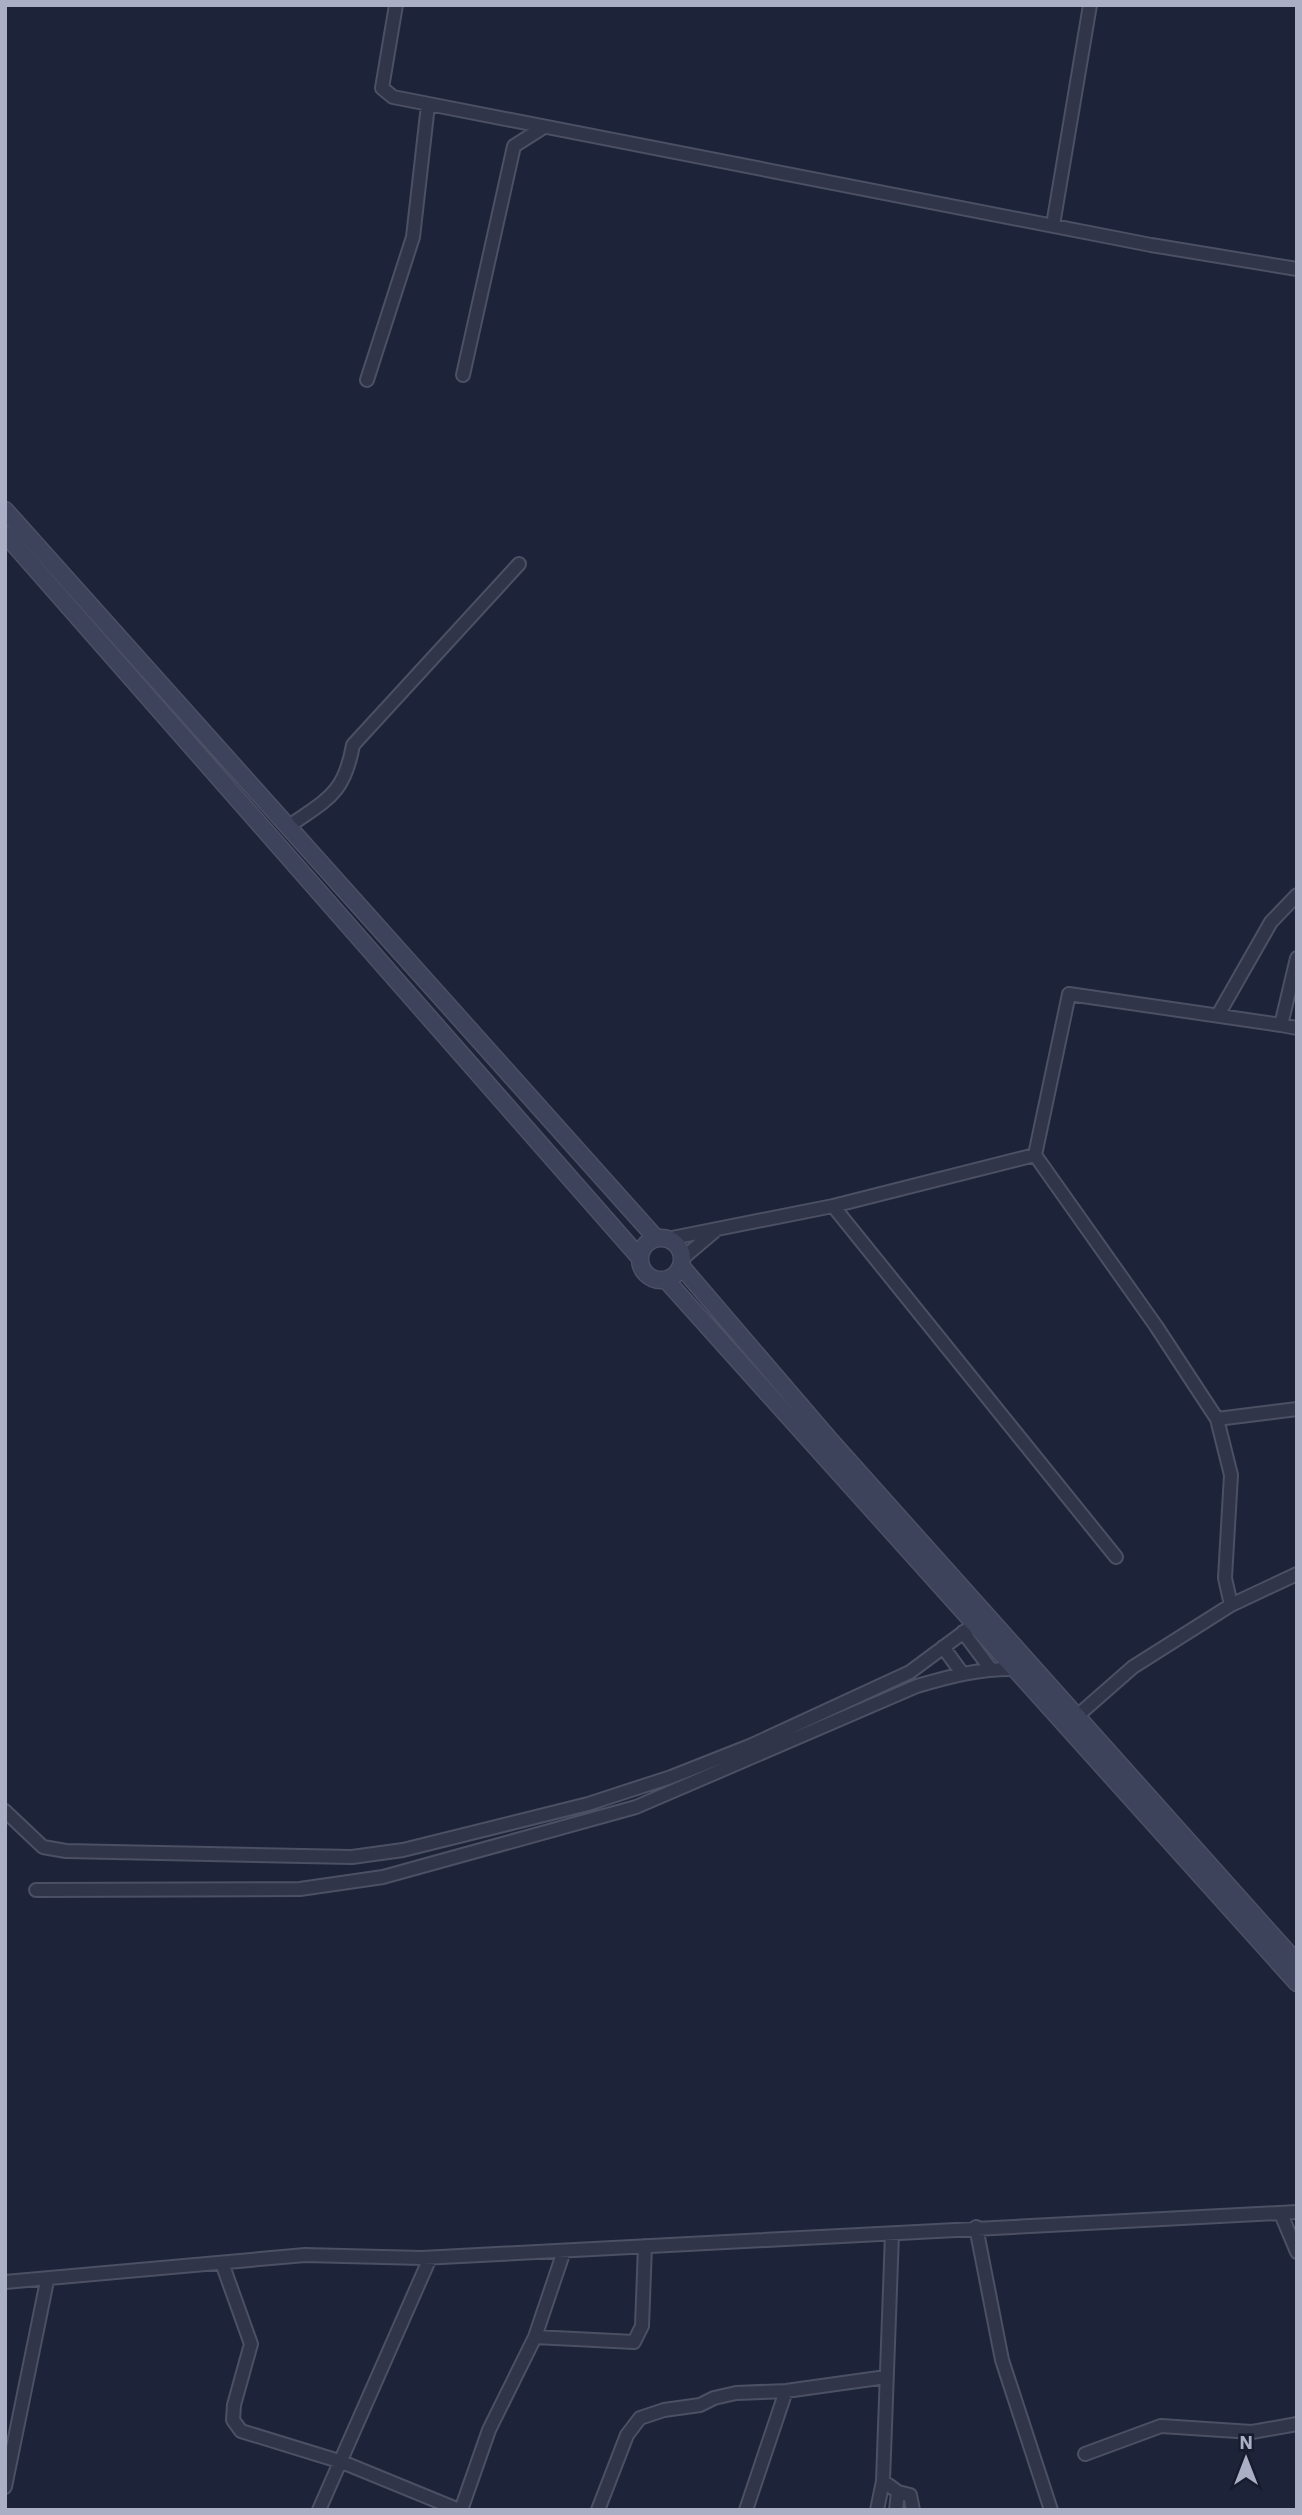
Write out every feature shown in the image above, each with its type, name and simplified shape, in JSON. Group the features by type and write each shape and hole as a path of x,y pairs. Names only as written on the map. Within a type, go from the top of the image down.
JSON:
{"street":[{"path":"396,5 382,88 393,97 1054,225 1297,269"},
{"path":"1054,225 1090,5"},
{"path":"368,380 413,237 428,105"},
{"path":"463,375 514,146 544,127"},
{"path":"5,510 288,827 662,1238 678,1246 682,1262 718,1313 1297,1963"},
{"path":"5,534 640,1258"},
{"path":"288,827 336,793 348,772 353,745 519,564"},
{"path":"1218,1015 1271,922 1297,895"},
{"path":"1281,1025 1297,958"},
{"path":"1231,1605 1225,1578 1231,1475 1217,1419 1156,1325 1035,1156 1069,993 1297,1028"},
{"path":"1035,1156 833,1206 716,1231 662,1238 643,1247 640,1258 642,1269 649,1277 666,1280 970,1628 1017,1669 1297,1983"},
{"path":"833,1206 1116,1557"},
{"path":"666,1280 716,1231"},
{"path":"1217,1419 1297,1409"},
{"path":"1076,1717 1133,1667 1231,1605 1297,1574"},
{"path":"5,1811 43,1847 66,1851 352,1857 403,1850 588,1804 671,1777 752,1745 910,1672 970,1628"},
{"path":"970,1628 990,1668"},
{"path":"943,1647 962,1673"},
{"path":"36,1890 300,1889 383,1877 636,1807 917,1686 990,1668 1017,1669"},
{"path":"5,2282 47,2281 305,2255 430,2258 1297,2212"},
{"path":"1281,2214 1297,2252"},
{"path":"976,2227 1002,2360 1051,2510"},
{"path":"877,2510 883,2481 892,2234"},
{"path":"536,2337 634,2342 642,2326 645,2246"},
{"path":"222,2263 251,2344 234,2405 233,2420 241,2431 342,2462 460,2510 489,2430 536,2337 564,2251"},
{"path":"319,2510 430,2258"},
{"path":"5,2487 47,2281"},
{"path":"598,2510 627,2435 640,2418 664,2410 700,2405 714,2398 736,2393 786,2391 886,2377"},
{"path":"746,2510 786,2391"},
{"path":"1084,2454 1161,2426 1252,2432 1297,2424"},
{"path":"883,2481 898,2492 909,2495 914,2510"},
{"path":"896,2510 898,2492"}]}
